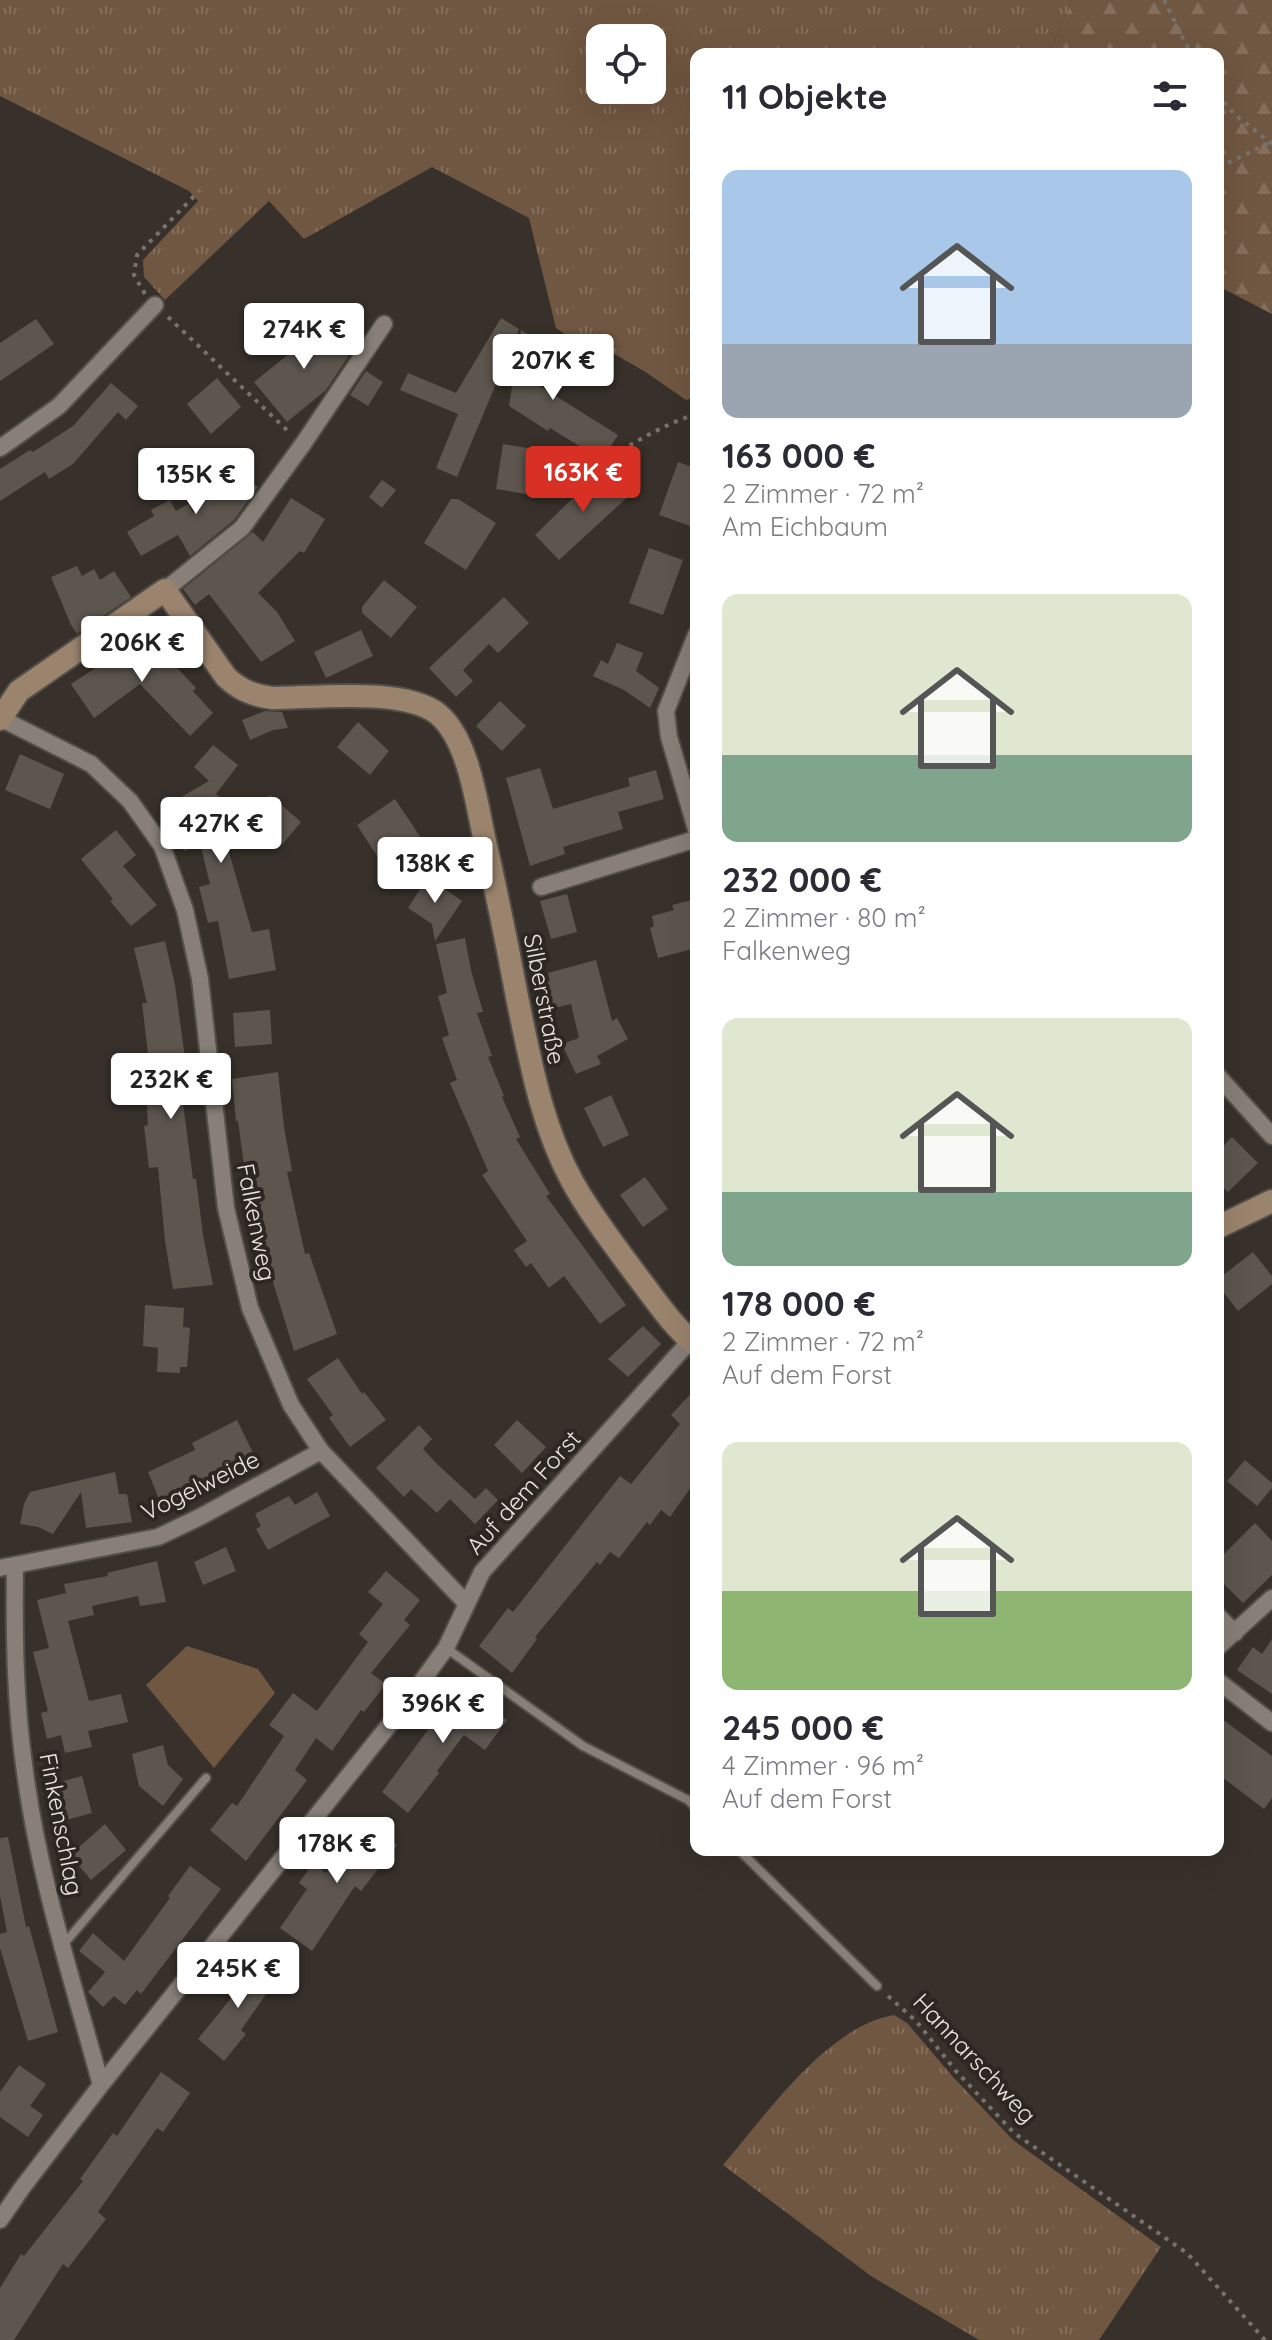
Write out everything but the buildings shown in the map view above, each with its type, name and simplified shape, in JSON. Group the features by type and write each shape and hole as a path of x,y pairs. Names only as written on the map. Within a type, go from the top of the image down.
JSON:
{"street":[{"path":"0,448 59,406 155,305"},
{"path":"1,719 19,691 165,590 242,528 384,324"},
{"name":"Silberstraße","path":"165,590 226,677 239,689 255,696 272,698 379,697 401,700 437,713 452,730 470,775 544,1116 572,1181 631,1267 690,1339"},
{"path":"690,650 666,711 669,737 690,809"},
{"name":"Falkenweg","path":"1,719 91,764 130,801 162,846 185,910 200,979 226,1208 250,1308 291,1405 321,1451 466,1603"},
{"path":"541,887 690,841"},
{"path":"1224,1083 1272,1136"},
{"path":"1224,1224 1272,1201"},
{"name":"Auf dem Forst","path":"0,2220 101,2085 398,1714 446,1648 482,1572 690,1346"},
{"name":"Vogelweide","path":"7,1567 158,1537 321,1451"},
{"name":"Finkenschlag","path":"7,1567 25,1773 45,1876 101,2085"},
{"path":"1224,1642 1272,1598"},
{"path":"1224,1622 1235,1633"},
{"path":"1224,1686 1272,1723"}],"lane":[{"path":"446,1648 583,1746 690,1802"},
{"path":"63,1946 206,1778"},
{"path":"745,1856 877,1986"}],"path":[{"path":"1164,0 1188,48"},
{"path":"1224,102 1234,114 1271,144 1224,162"},
{"path":"200,190 137,255 134,275 155,305 303,444"},
{"path":"578,476 658,429 690,416"},
{"name":"Hannarschweg","path":"877,1986 916,2021 956,2071 1014,2133 1187,2253 1265,2340"}],"green space":[{"path":"0,0 1072,0 1052,48 690,48 690,399 686,400 604,348 598,357 556,328 529,218 432,167 304,239 269,201 165,300 144,277 143,260 198,201 189,191 0,96"},
{"path":"1072,0 1272,0 1272,314 1224,289 1224,48 1052,48"},
{"path":"187,1646 258,1669 275,1693 214,1768 146,1685"},
{"path":"894,2015 907,2023 1013,2140 1161,2247 1099,2340 979,2340 871,2276 723,2165 778,2099 822,2054 869,2023"}]}
